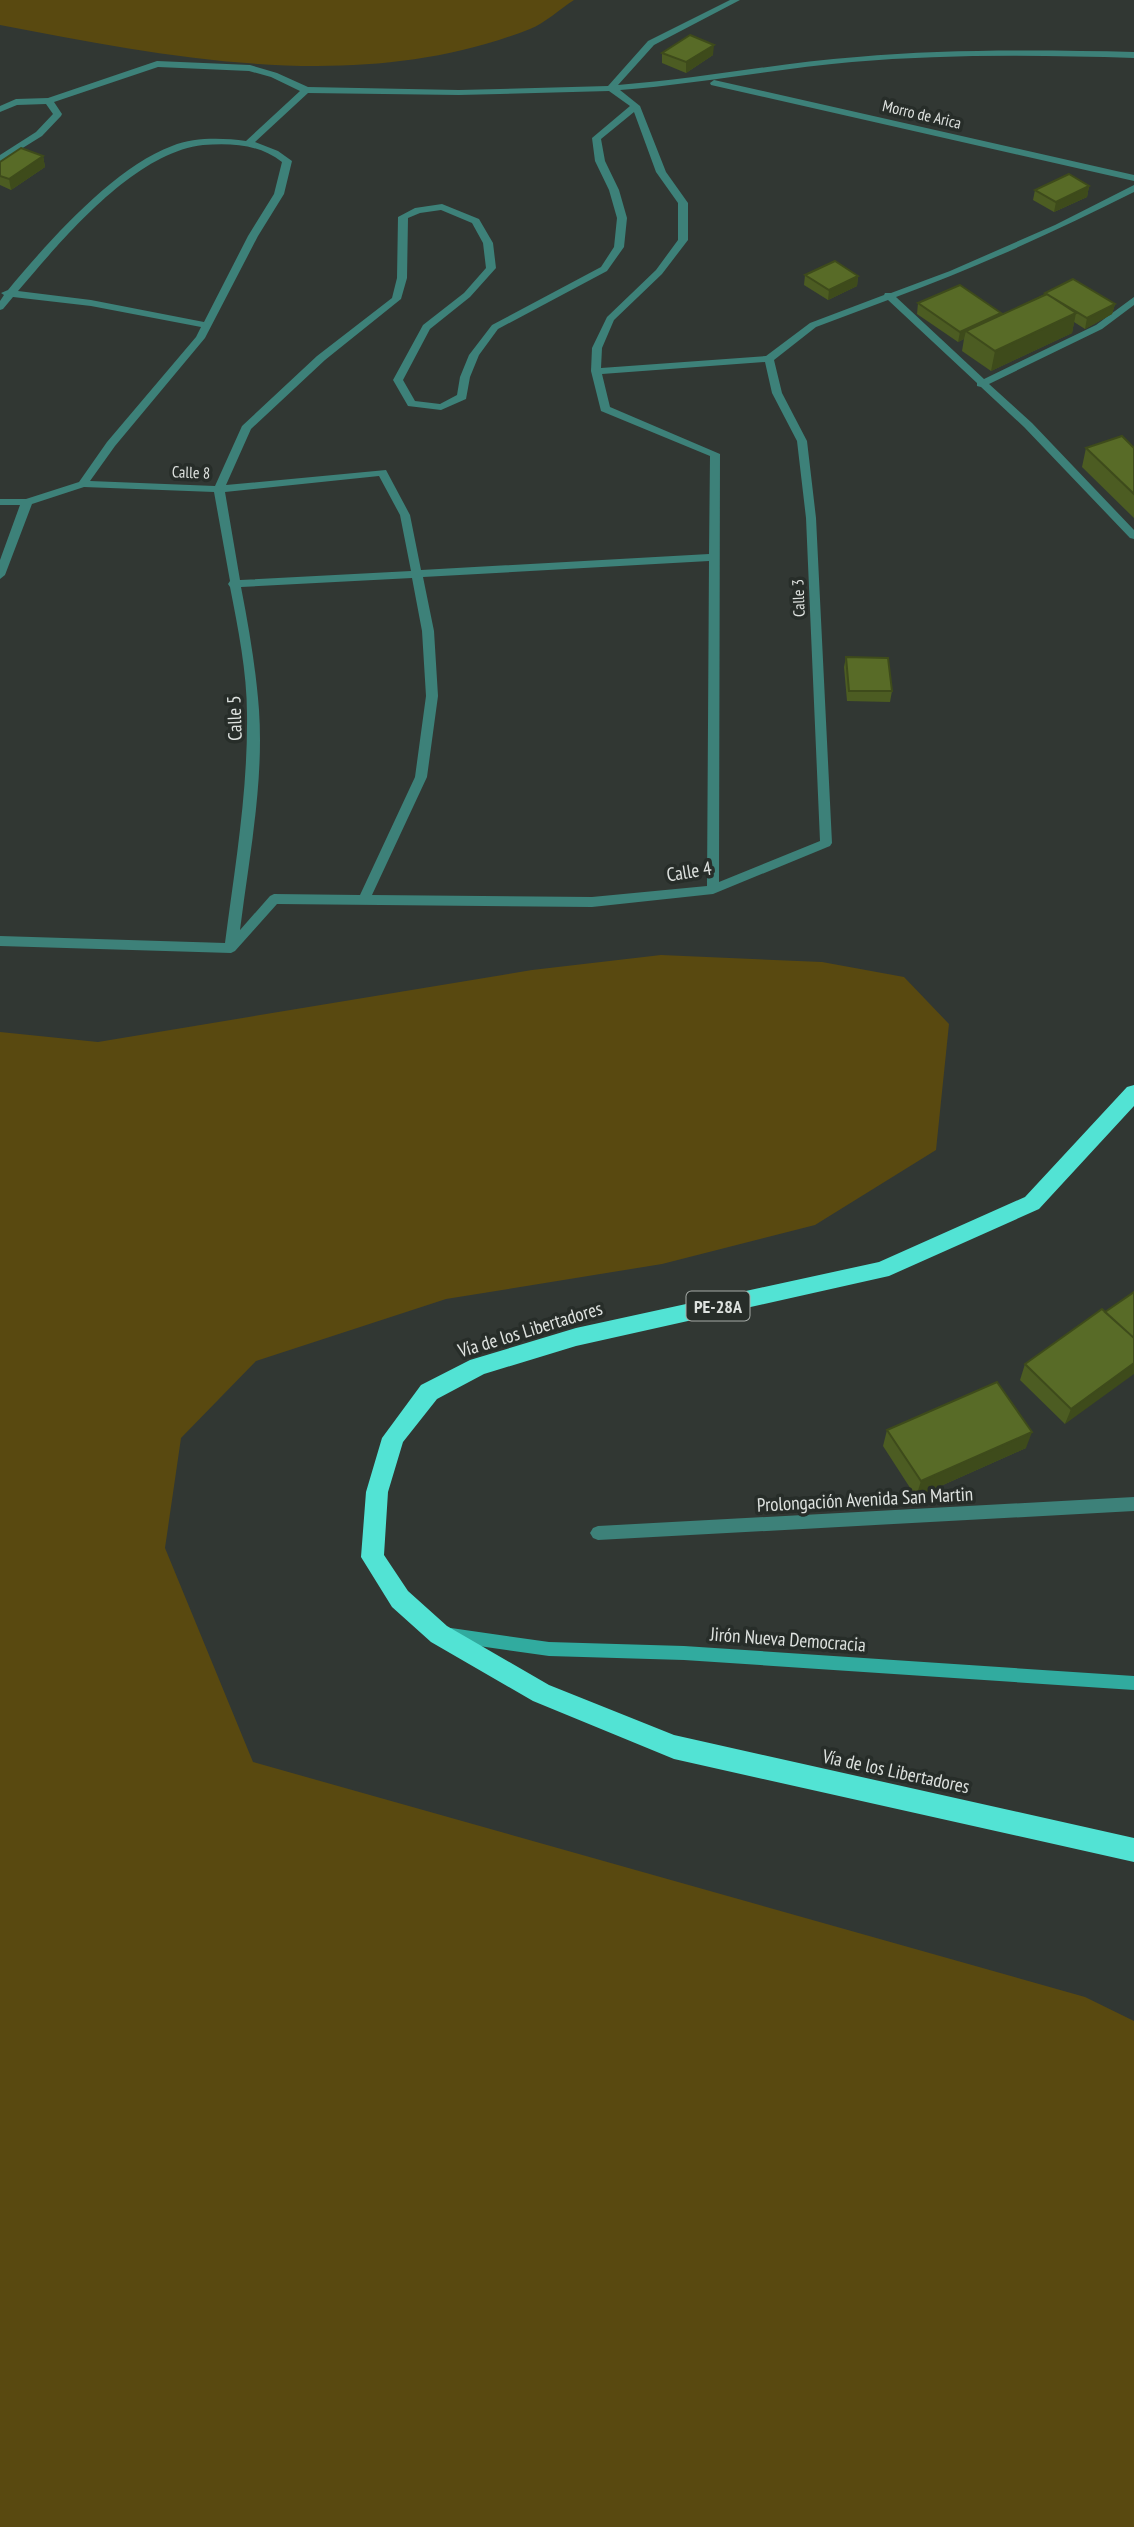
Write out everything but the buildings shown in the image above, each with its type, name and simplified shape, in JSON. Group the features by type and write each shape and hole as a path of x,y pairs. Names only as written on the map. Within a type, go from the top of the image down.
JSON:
{"highway":[{"name":"Vía de los Libertadores","path":"1134,1093 1032,1203 882,1270 576,1337 478,1367 429,1392 393,1438 377,1492 372,1556 400,1599 439,1634 541,1693 674,1747 1134,1850"}],"street":[{"path":"611,88 651,43 736,0"},
{"path":"0,109 16,102 49,101 157,64 250,68 274,75 306,90 401,93 611,88 702,81 815,64 926,55 1134,55"},
{"name":"Morro de Arica","path":"702,81 1134,178"},
{"path":"611,88 636,106 661,172 683,203 683,240 659,272 610,318 597,348 596,371 605,409 715,454 713,890"},
{"path":"249,143 306,90"},
{"path":"0,159 39,134 58,114 49,101"},
{"path":"219,489 246,428 321,358 396,299 402,278 403,217 418,210 442,207 476,220 488,243 491,268 467,295 426,327 398,380 412,404 441,407 462,397 474,355 495,327 604,269 619,247 622,218 614,190 600,162 596,138 636,106"},
{"path":"0,307 5,293 120,181 172,149 214,141 249,143 276,152 287,161 279,194 200,338 111,444 83,484"},
{"path":"596,371 769,359 813,325 953,273 1134,188"},
{"path":"5,293 91,303 205,325"},
{"path":"888,295 1028,425 1134,536"},
{"path":"981,384 1099,327 1134,300"},
{"name":"Calle 3","path":"769,359 777,393 802,440 811,518 826,843"},
{"name":"Calle 8","path":"0,502 27,502 83,484 219,489 382,472 405,515 415,573"},
{"name":"Calle 5","path":"219,489 233,584 245,639 253,712 251,793 231,948"},
{"path":"0,575 27,502"},
{"path":"233,584 716,556"},
{"path":"364,900 421,777 432,696 428,631 415,573"},
{"name":"Calle 4","path":"231,948 274,899 592,902 713,890 826,843"},
{"path":"0,942 231,948"},
{"name":"Prolongación Avenida San Martin","path":"598,1533 1134,1504"},
{"name":"Jirón Nueva Democracia","path":"439,1634 549,1648 684,1653 1134,1683"}],"shaded area":[{"path":"0,0 574,0 530,29 465,49 400,61 333,66 199,58 0,25"},
{"path":"661,955 822,962 904,977 949,1024 936,1150 815,1225 662,1264 446,1299 256,1361 181,1438 165,1548 253,1762 1085,1997 1134,2021 1134,2527 0,2527 0,1032 98,1042 532,970"}]}
